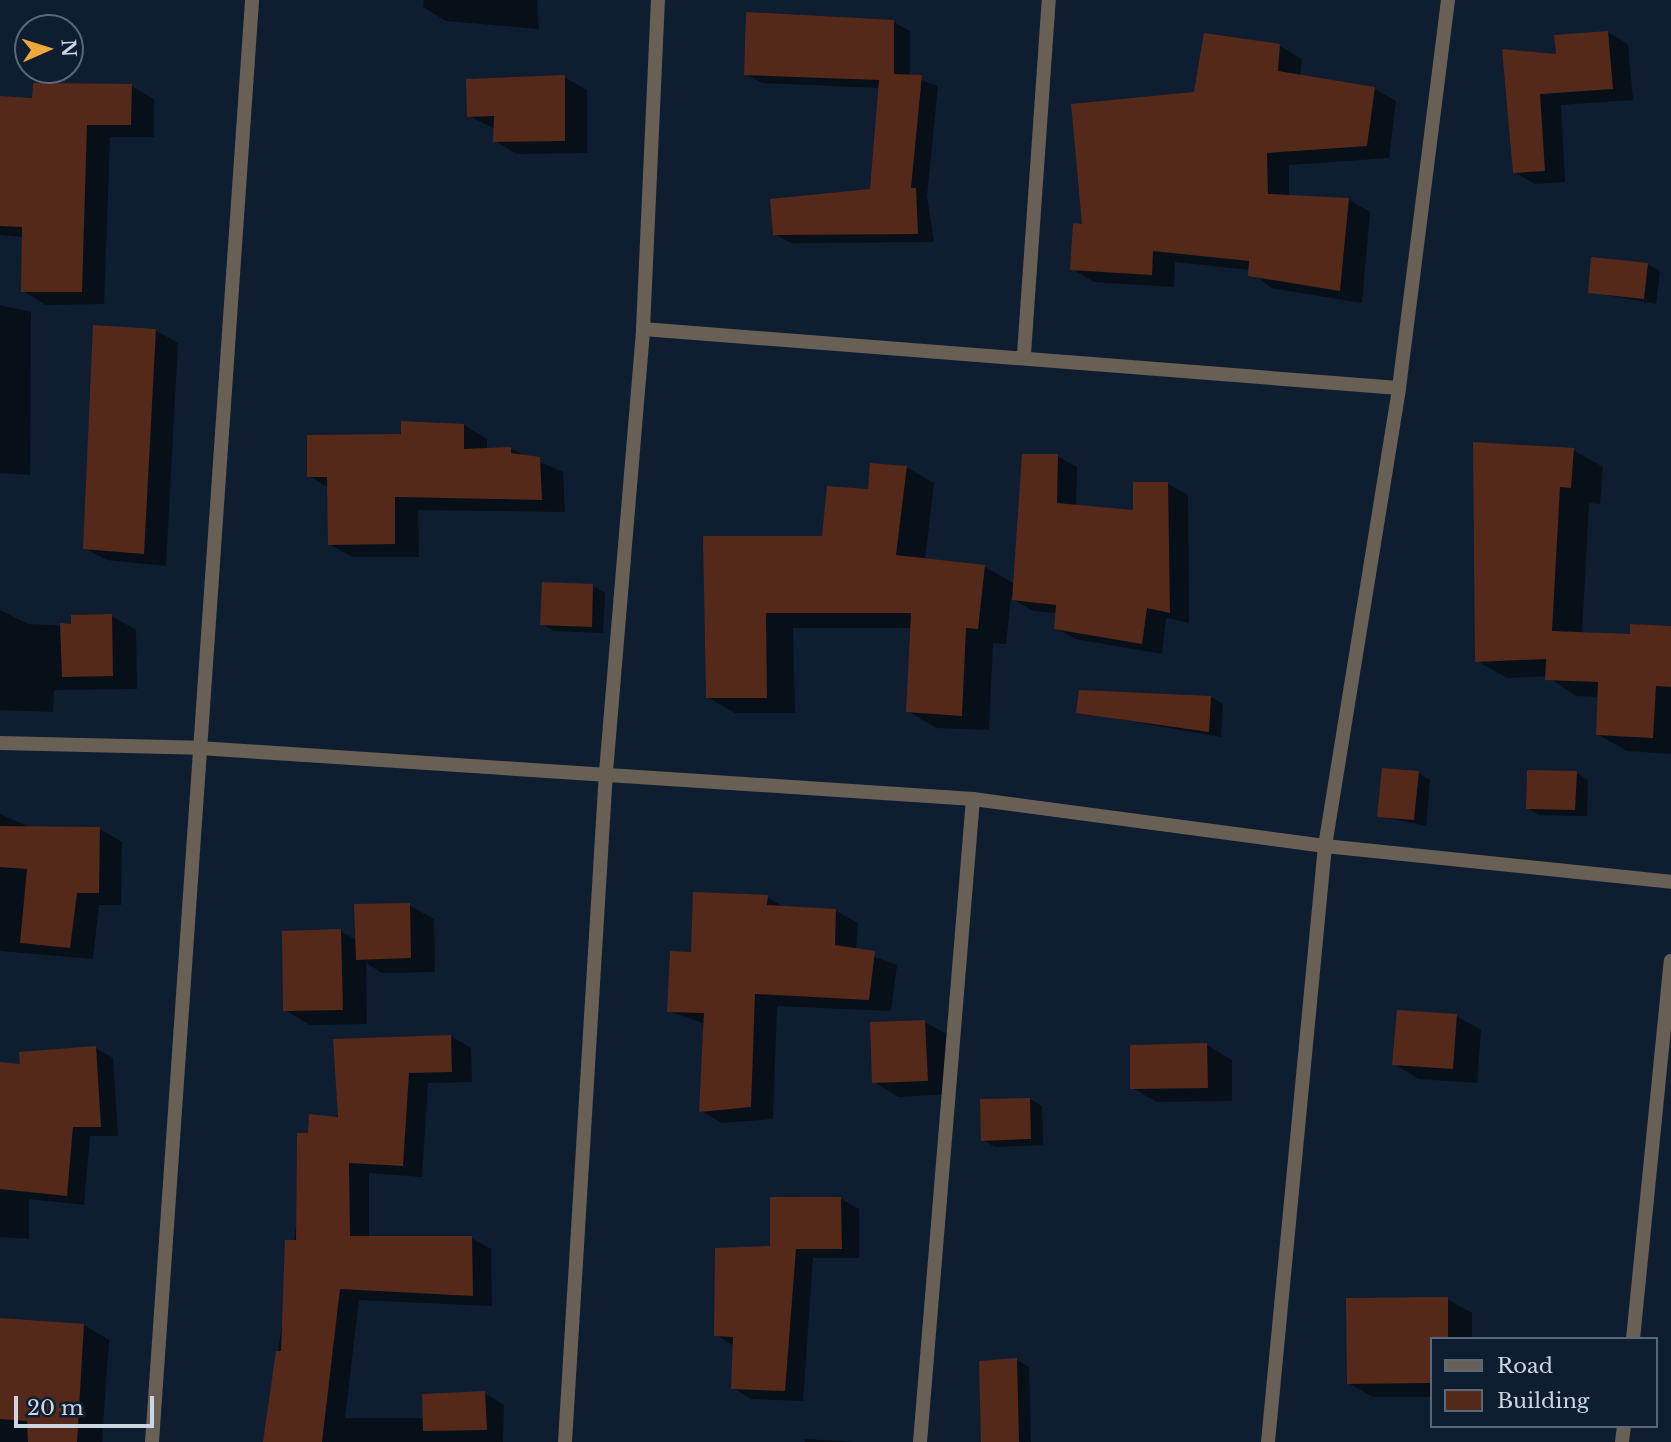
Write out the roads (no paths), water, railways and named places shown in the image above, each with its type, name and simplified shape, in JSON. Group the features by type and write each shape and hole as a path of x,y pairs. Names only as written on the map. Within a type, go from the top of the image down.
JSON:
{"street":[{"path":"152,1442 252,0"},
{"path":"565,1442 606,772 643,329 658,0"},
{"path":"1024,354 1049,0"},
{"path":"1268,1442 1325,846 1399,388 1448,0"},
{"path":"643,329 1024,354 1399,388"},
{"path":"0,743 199,748 606,772 973,799 1325,846 1671,882"},
{"path":"920,1442 973,799"},
{"path":"1633,1337 1671,961"}]}
